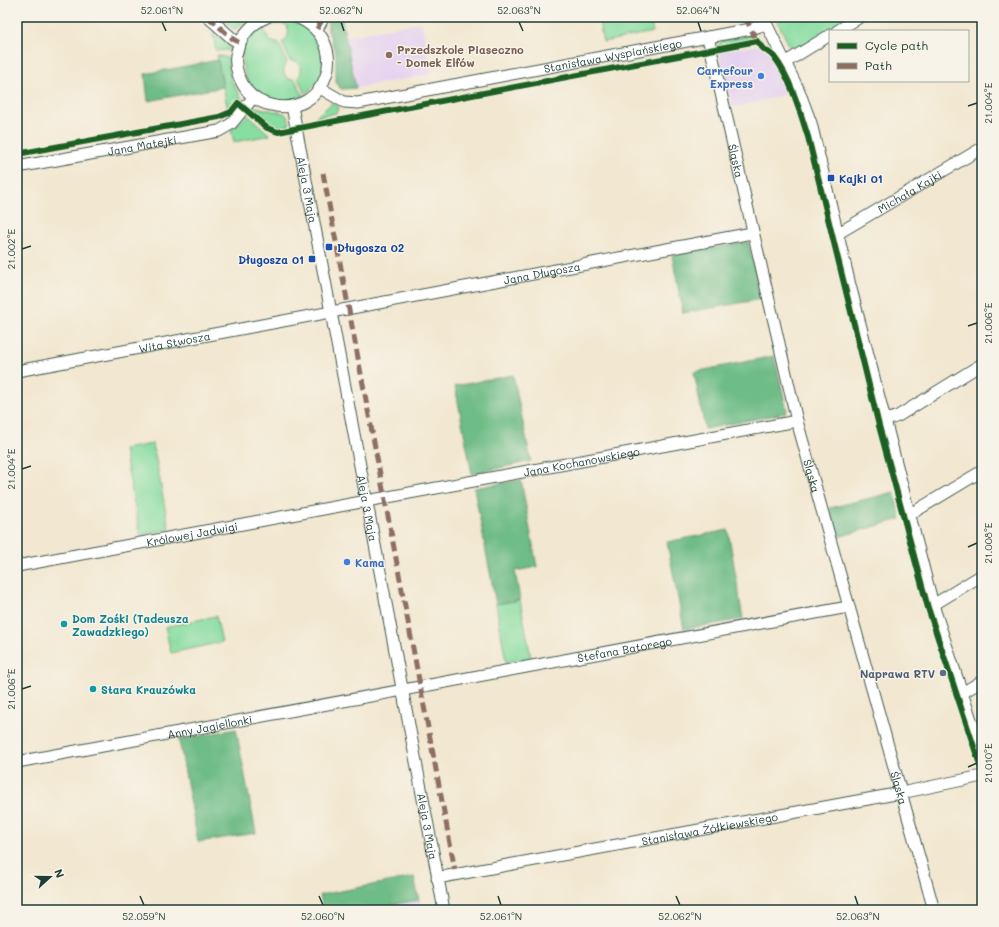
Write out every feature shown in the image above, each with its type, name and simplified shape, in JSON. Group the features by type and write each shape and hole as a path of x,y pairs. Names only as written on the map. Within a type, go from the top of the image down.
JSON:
{"street":[{"path":"208,17 233,39 240,43"},
{"path":"267,17 258,20 246,31 240,43 236,57 237,72 243,85 253,98 276,106 292,106 309,98 320,88 326,78 329,62 326,43 317,29 311,24 296,17"},
{"path":"317,29 324,17"},
{"path":"839,30 860,17"},
{"path":"764,21 786,62 811,123 884,422 933,605 982,753"},
{"name":"Stanisława Wyspiańskiego","path":"320,88 344,102 358,103 751,29 764,21"},
{"path":"786,62 829,36"},
{"name":"Śląska","path":"708,37 796,421 934,910"},
{"name":"Jana Matejki","path":"17,167 219,131 231,124 253,98"},
{"name":"Aleja 3 Maja","path":"292,106 444,910"},
{"name":"Michała Kajki","path":"837,234 982,148"},
{"name":"Jana Długosza","path":"331,311 349,309 752,233"},
{"name":"Wita Stwosza","path":"17,372 331,311"},
{"path":"884,422 898,416 982,364"},
{"name":"Jana Kochanowskiego","path":"366,501 796,421"},
{"path":"909,515 982,471"},
{"name":"Królowej Jadwigi","path":"17,566 366,501"},
{"path":"933,605 982,576"},
{"name":"Stefana Batorego","path":"402,690 848,607"},
{"path":"962,693 982,682"},
{"name":"Anny Jagiellonki","path":"17,762 402,690"},
{"name":"Stanisława Żółkiewskiego","path":"437,878 901,793 982,776"}],"shaded area":[{"name":"Przedszkole Piaseczno - Domek Elfów","path":"421,22 432,74 356,88 346,37"},
{"path":"758,46 770,53 779,65 791,93 732,108 719,51"},
{"path":"419,900 420,910 390,910 390,905"}],"green space":[{"path":"227,17 250,17 234,30 227,23"},
{"path":"331,17 341,17 356,88 341,89 336,83 336,54 328,30 328,22"},
{"path":"598,17 650,17 653,32 603,42"},
{"path":"775,17 852,17 829,30 829,31 798,51 792,51"},
{"path":"274,20 290,20 306,27 318,41 323,58 320,78 305,94 298,78 301,73 301,66 296,61 290,61 282,43 288,34 286,24 271,25 264,30 270,41 279,44 287,62 284,67 284,74 289,79 295,79 303,96 286,101 275,101 263,97 254,89 247,79 244,68 243,56 245,45 251,34 262,25"},
{"path":"213,33 228,43 230,50 216,51"},
{"path":"751,35 752,40 716,47 723,40"},
{"path":"217,55 228,58 231,78 242,102 229,116"},
{"path":"218,60 223,87 148,101 145,74"},
{"path":"332,103 339,107 336,113 315,118"},
{"path":"255,107 284,113 288,117 290,125 271,128 252,109"},
{"path":"249,116 270,135 234,142 231,129 244,118"},
{"path":"748,242 762,299 683,313 672,255"},
{"path":"774,356 787,411 785,413 705,429 694,372"},
{"path":"513,375 531,461 472,474 455,386"},
{"path":"153,444 169,529 140,535 124,449"},
{"path":"521,480 537,567 515,571 520,600 496,604 474,488"},
{"path":"894,492 901,519 838,537 830,508"},
{"path":"728,530 743,619 684,629 667,542"},
{"path":"520,600 531,658 506,662 496,604"},
{"path":"216,616 222,642 171,653 165,627"},
{"path":"236,729 256,833 198,842 179,740"},
{"path":"414,877 419,900 390,905 390,910 323,910 320,895"}],"marked path":[{"path":"208,17 233,39 240,43"},
{"path":"317,29 324,17"},
{"path":"745,17 757,41"},
{"path":"323,173 455,870"}],"cycle path":[{"path":"17,154 219,117 231,112 238,103 267,128 278,132 757,41 775,58 781,66 794,96 808,137 879,426 928,608 982,771"}],"place":[{"name":"Przedszkole Piaseczno - Domek Elfów","path":"389,55"},
{"name":"Carrefour Express","path":"761,76"},
{"name":"Kajki 01","path":"831,178"},
{"name":"Długosza 02","path":"329,247"},
{"name":"Długosza 01","path":"312,259"},
{"name":"Kama","path":"347,562"},
{"name":"Dom Zośki (Tadeusza Zawadzkiego)","path":"64,624"},
{"name":"Naprawa RTV","path":"943,673"},
{"name":"Stara Krauzówka","path":"93,689"}]}
